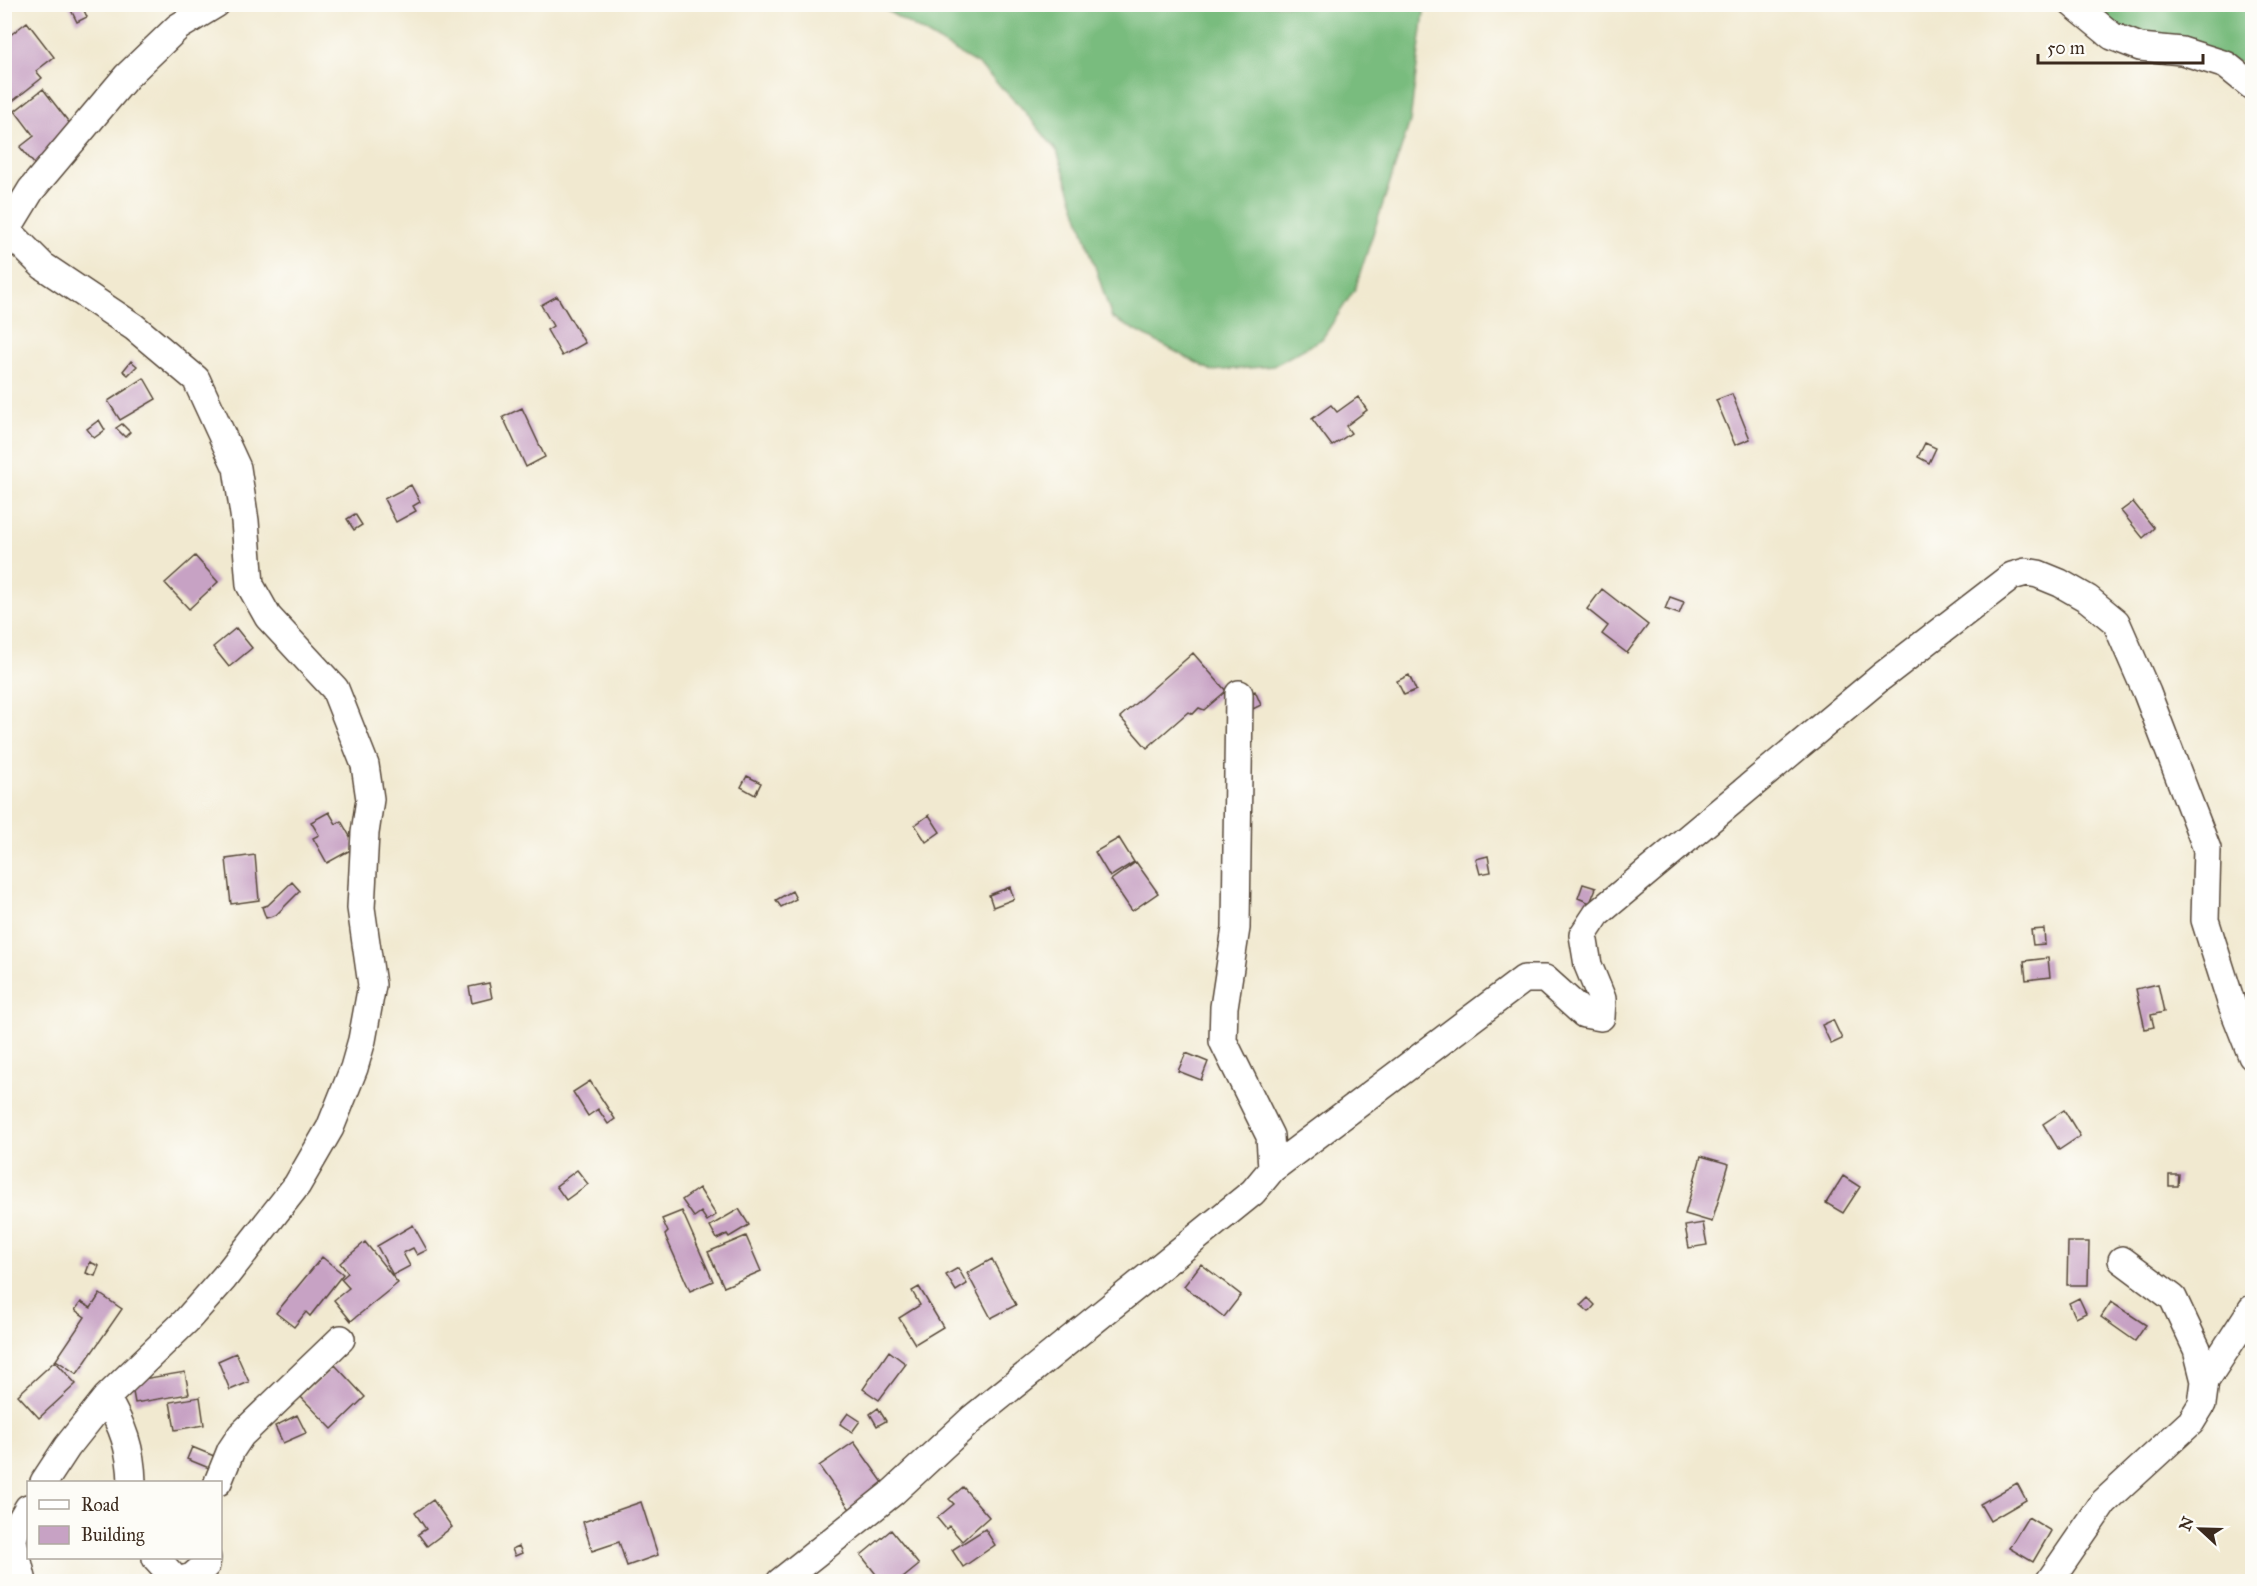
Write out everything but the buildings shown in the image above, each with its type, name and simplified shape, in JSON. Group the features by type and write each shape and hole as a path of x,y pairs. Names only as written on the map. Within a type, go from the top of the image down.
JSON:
{"street":[{"path":"45,1481 106,1398 186,1321 224,1278 297,1185 330,1128 360,1050 372,985 362,908 365,833 370,799 365,765 334,689 268,616 250,585 245,521 237,468 196,379 134,327 44,266 5,229 31,190 127,76 178,27 216,4"},
{"path":"2073,4 2112,36 2140,48 2182,51 2226,65 2253,86"},
{"path":"780,1581 892,1494 973,1418 1253,1192 1272,1169 1524,979 1545,979 1584,1014 1601,1017 1602,999 1588,965 1583,935 1597,914 1881,677 2012,576 2026,572 2060,583 2088,599 2116,622 2147,693 2206,849 2205,920 2232,1005 2253,1056"},
{"path":"1239,694 1237,906 1224,1007 1223,1041 1270,1136 1272,1169"},
{"path":"2049,1581 2104,1502 2191,1422 2202,1404 2205,1381 2197,1349 2173,1298 2122,1260"},
{"path":"2205,1381 2253,1309"},
{"path":"218,1481 231,1450 241,1435 341,1339"},
{"path":"106,1398 123,1426 131,1456 132,1481"},
{"path":"23,1581 9,1553 17,1527 27,1510"},
{"path":"158,1559 177,1581 192,1577 206,1566 207,1559"}],"green space":[{"path":"877,5 1425,5 1410,121 1355,289 1322,339 1273,366 1212,371 1112,318 1057,151 1021,107 979,65"},
{"path":"2056,5 2252,5 2252,64 2089,31"}]}
